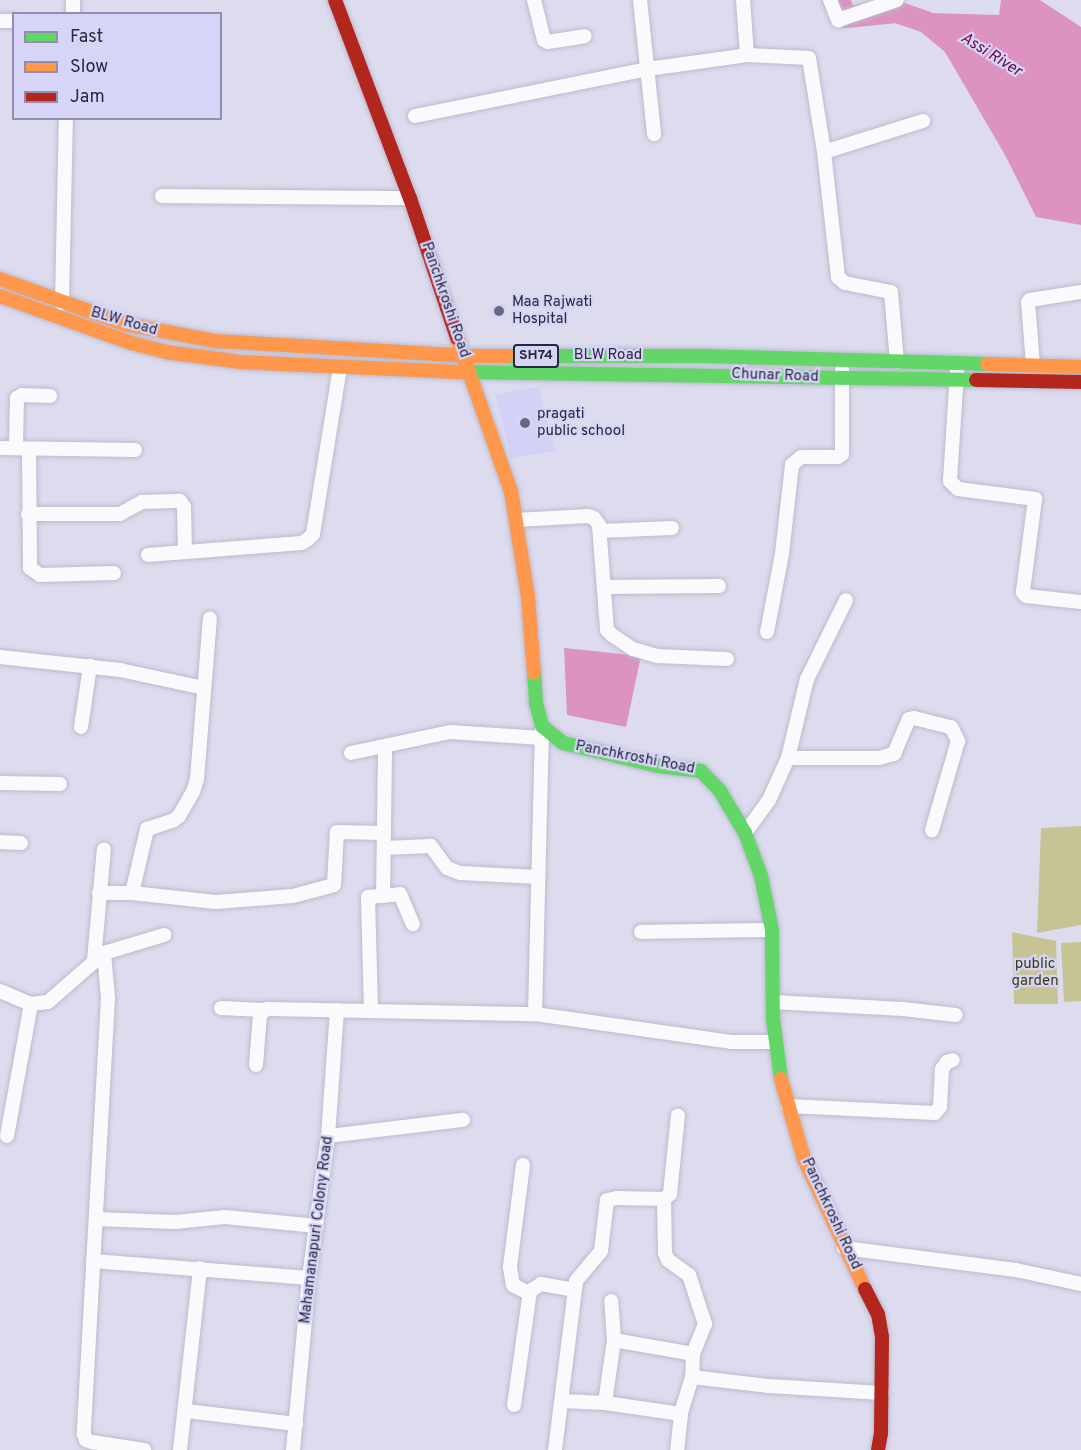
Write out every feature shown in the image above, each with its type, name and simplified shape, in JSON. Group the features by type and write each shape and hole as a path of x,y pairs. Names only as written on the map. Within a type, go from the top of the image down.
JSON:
{"main road":[{"name":"Panchkroshi Road","path":"335,0 411,198 431,266 465,356 511,491 528,597 536,703 542,732 563,743 659,766 701,771 720,791 745,833 761,876 772,930 775,1042 788,1106 804,1159 844,1248 878,1314 882,1336 882,1393 878,1450"},
{"name":"BLW Road","path":"0,279 125,324 215,341 465,356 704,356 841,362 1081,367"},
{"name":"SH74","path":"0,296 121,340 166,352 240,362 469,372"},
{"name":"Chunar Road","path":"469,372 708,374 1081,382"}],"street":[{"path":"534,0 544,40 548,42 585,36"},
{"path":"640,0 654,134"},
{"path":"743,0 747,55"},
{"path":"830,0 838,20 897,0"},
{"path":"415,116 648,69 747,55 809,58 824,152 838,277 845,283 891,292 897,362"},
{"path":"62,303 66,120"},
{"path":"824,152 923,121"},
{"path":"162,196 411,198"},
{"path":"1033,365 1028,302 1081,292"},
{"path":"767,632 782,554 792,465 801,457 837,457 842,454 844,378 841,362"},
{"path":"957,364 950,481 958,489 1035,499 1023,592 1026,596 1081,602"},
{"path":"148,555 302,543 308,539 313,534 340,368"},
{"path":"50,396 22,395 17,398 28,514 28,562 33,572 114,573"},
{"path":"0,448 135,450"},
{"path":"28,514 120,514 142,502 180,501 184,507 185,552"},
{"path":"516,520 588,516 596,520 600,531 607,630 622,643 658,656 727,659"},
{"path":"600,531 672,528"},
{"path":"604,586 719,586"},
{"path":"745,833 769,800 788,758 807,679 846,600"},
{"path":"132,893 147,829 174,820 193,792 210,619"},
{"path":"0,657 90,666 204,687"},
{"path":"81,727 90,666"},
{"path":"788,758 890,756 898,748 909,719 914,718 951,727 958,741 932,830"},
{"path":"351,753 450,732 542,732 535,1014"},
{"path":"383,896 385,746"},
{"path":"0,783 60,784"},
{"path":"99,893 132,893 216,902 293,896 334,885 337,832 384,833"},
{"path":"0,842 21,843"},
{"path":"384,848 431,846 447,868 460,873 538,877"},
{"path":"104,849 99,893 99,957 108,998 84,1434 86,1440 92,1442 144,1450"},
{"path":"371,1011 368,897 400,894 413,924"},
{"path":"641,932 772,930"},
{"path":"0,991 31,1004 41,1004 57,996 99,957 164,935"},
{"path":"773,1002 903,1009 956,1015"},
{"path":"8,1136 31,1004"},
{"path":"221,1008 535,1014 731,1042 775,1042"},
{"path":"256,1065 259,1017 262,1010"},
{"name":"Mahamanapuri Colony Road","path":"293,1450 309,1278 328,1136 337,1010"},
{"path":"788,1106 935,1113 940,1107 942,1069 947,1062 953,1060"},
{"path":"677,1450 681,1414 692,1377 693,1354 703,1335 705,1319 688,1275 668,1260 665,1253 664,1199 671,1191 678,1115"},
{"path":"328,1136 463,1120"},
{"path":"523,1165 510,1277 514,1287 530,1294"},
{"path":"555,1450 563,1401 574,1290 579,1275 601,1251 607,1200 617,1198 664,1199"},
{"path":"96,1219 175,1222 225,1217 317,1226"},
{"path":"844,1248 1016,1270 1081,1284"},
{"path":"93,1261 309,1278"},
{"path":"180,1450 200,1268"},
{"path":"514,1406 530,1294 533,1287 541,1284 574,1290"},
{"path":"605,1403 614,1340 611,1301"},
{"path":"614,1340 693,1354"},
{"path":"692,1377 769,1386 882,1393"},
{"path":"563,1401 605,1403 681,1414"},
{"path":"186,1411 296,1424"}],"shaded area":[{"name":"pragati public school","path":"539,387 555,451 511,458 495,394"}],"green space":[{"path":"1081,826 1081,925 1037,933 1041,828"},
{"name":"public garden","path":"1012,932 1056,941 1058,1004 1014,1004"},
{"path":"1081,942 1081,1001 1064,1002 1061,943"}],"water":[{"path":"1001,0 1040,0 1081,27 1081,225 1036,217 1005,155 945,52 897,12 999,15"},
{"path":"564,648 641,656 626,727 567,715"}],"waterway":[{"name":"Assi River","path":"839,0 846,17 897,12 926,22"}],"traffic: fast":[{"path":"507,356 704,356 987,364"},
{"path":"462,372 976,380"},
{"path":"534,673 536,703 542,726 563,743 659,766 701,771 720,791 745,833 761,876 772,930 773,1019 781,1079"}],"traffic: slow":[{"path":"0,279 125,324 215,341 465,356 507,356"},
{"path":"0,296 131,343 166,352 240,362 462,372"},
{"path":"457,338 511,491 528,597 534,673"},
{"path":"987,364 1081,367"},
{"path":"781,1079 804,1159 865,1289"}],"traffic: jam":[{"path":"335,0 410,198 457,338"},
{"path":"976,380 1081,382"},
{"path":"865,1289 878,1314 882,1337 881,1433 878,1450"}],"place":[{"name":"Maa Rajwati Hospital","path":"499,311"},
{"name":"pragati public school","path":"525,423"}]}
